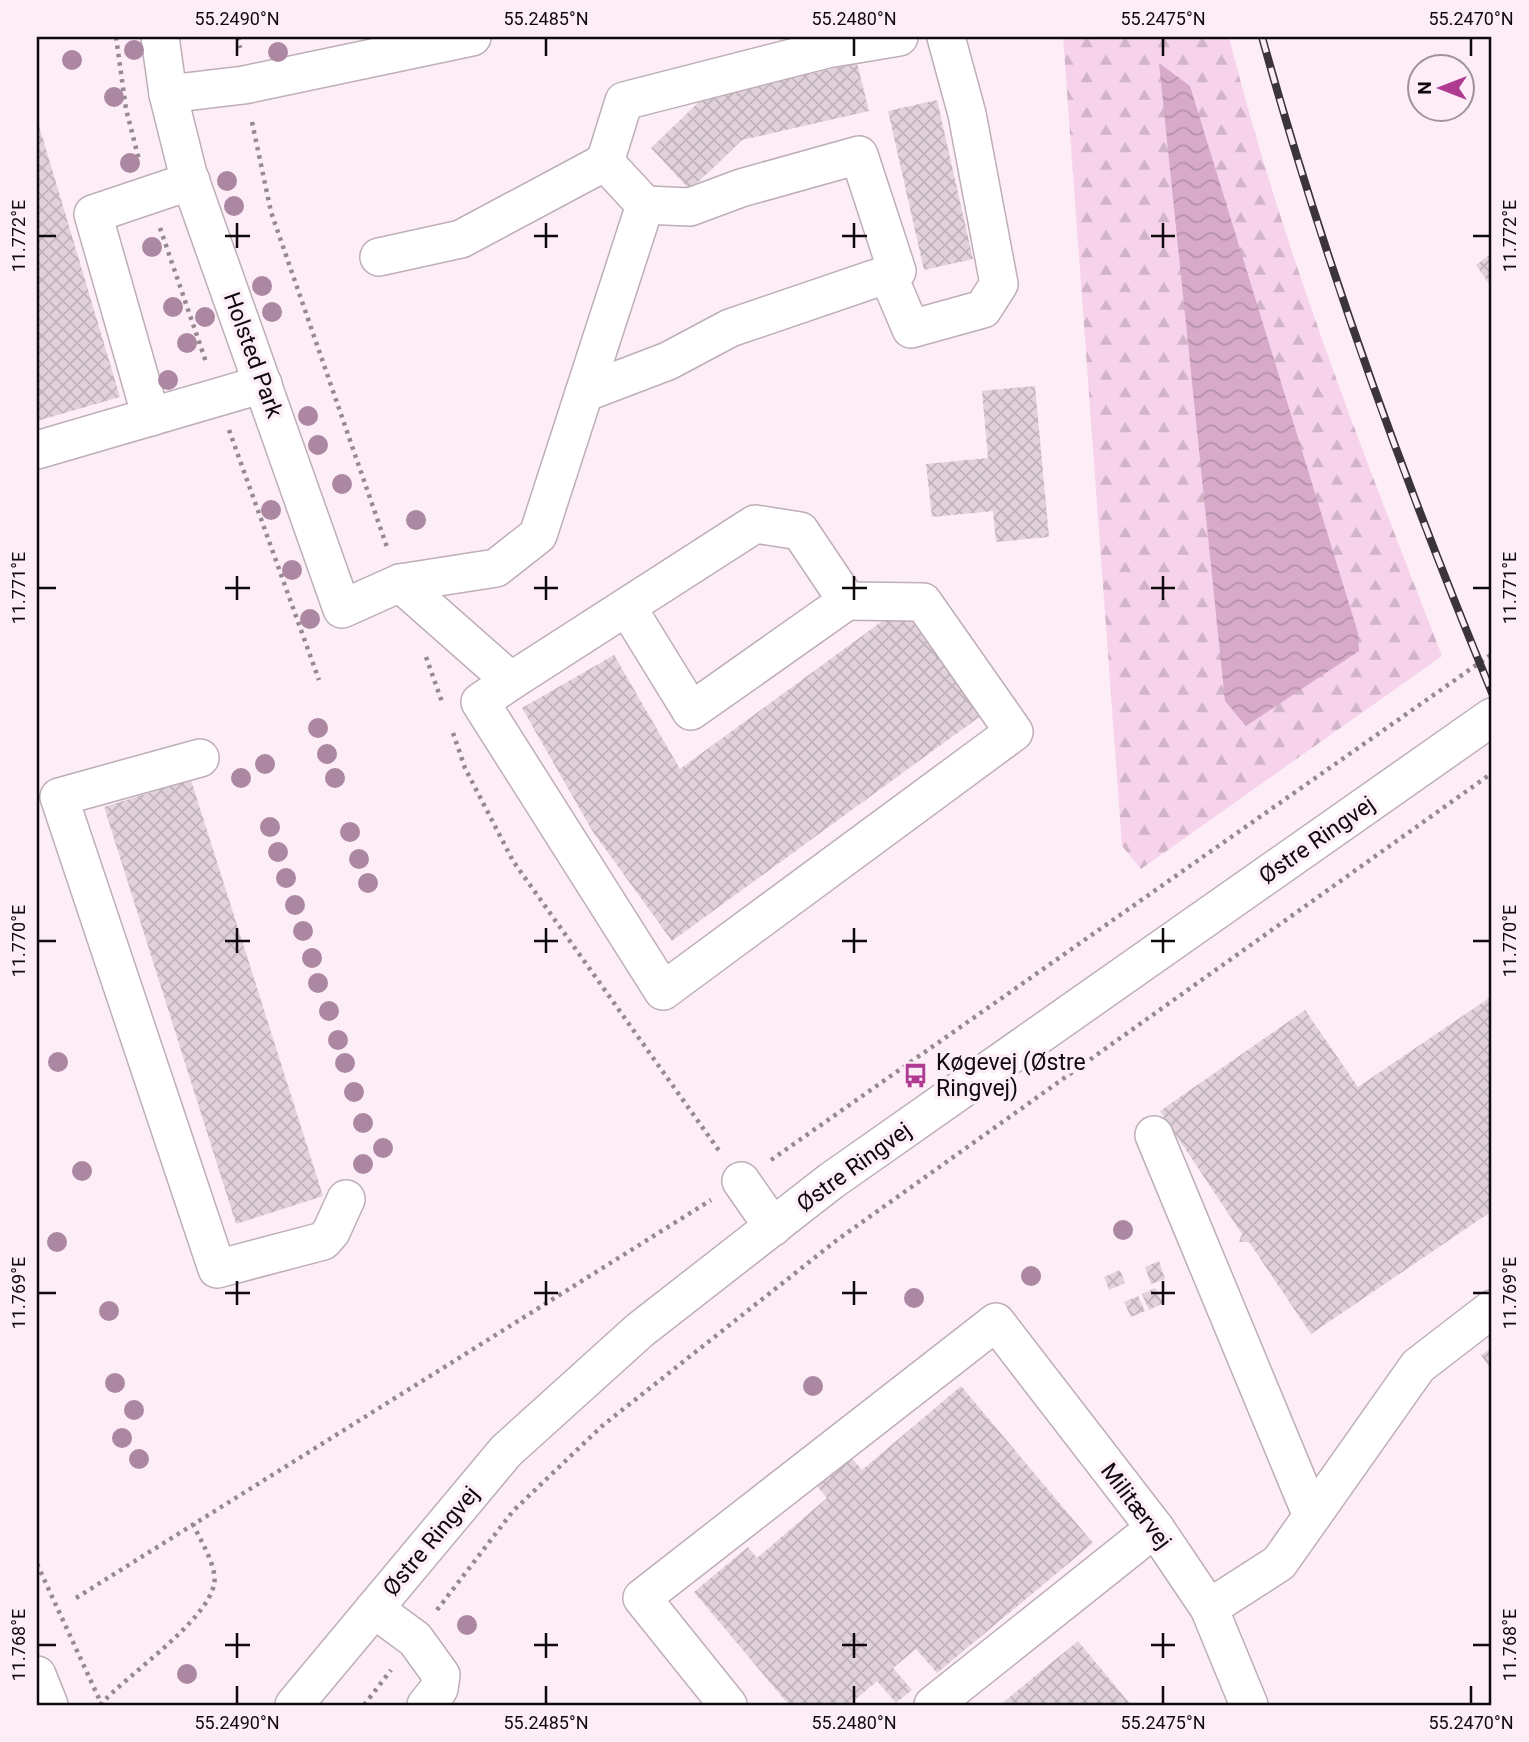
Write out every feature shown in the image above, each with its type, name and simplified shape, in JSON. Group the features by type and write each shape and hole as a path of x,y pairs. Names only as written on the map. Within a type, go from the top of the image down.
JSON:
{"street":[{"name":"Holsted Park","path":"160,37 168,94 191,181 342,609 400,583"},
{"path":"168,94 244,85 343,50 471,37"},
{"path":"379,257 461,239 605,162 624,101 827,49 899,37"},
{"path":"888,275 911,329 983,309 999,284 967,114 946,37"},
{"path":"584,393 668,361 730,328 897,271 859,155 741,188 690,207 645,205 605,162"},
{"path":"150,416 93,214 191,181"},
{"path":"400,583 496,568 538,535 645,205"},
{"path":"37,450 263,384"},
{"path":"627,607 691,711 847,601 923,601 1014,732 663,991 480,702 755,524 800,531 847,601"},
{"path":"400,583 511,681"},
{"name":"Østre Ringvej","path":"294,1705 506,1451 640,1330 831,1181 1492,718"},
{"path":"201,758 59,797 216,1269 323,1241 331,1232 346,1199"},
{"path":"1154,1135 1311,1516"},
{"path":"741,1181 773,1227"},
{"path":"1209,1608 1279,1563 1418,1366 1492,1309"},
{"name":"Militærvej","path":"728,1705 642,1598 996,1322 1155,1528 1209,1608 1249,1705"},
{"path":"933,1705 1155,1528"},
{"path":"374,1609 415,1639 441,1675 439,1689 426,1705"},
{"path":"37,1675 49,1705"}],"path":[{"path":"76,1598 741,1181 1492,654"},
{"path":"364,1705 513,1511 602,1426 848,1232 1492,773"},
{"path":"37,1564 101,1705 203,1609 215,1583 210,1563 193,1524"}],"green space":[{"path":"1063,37 1229,37 1250,116 1299,272 1354,426 1442,656 1141,869 1122,846"}],"water":[{"path":"1159,63 1190,86 1358,633 1359,651 1246,726 1225,701"}],"building":[{"path":"857,63 869,111 742,140 690,190 651,148 703,98"},
{"path":"937,100 973,259 924,270 888,111"},
{"path":"37,119 120,397 37,421"},
{"path":"1492,253 1492,288 1476,265"},
{"path":"1035,386 1049,537 996,542 993,511 932,517 926,464 988,458 982,391"},
{"path":"903,606 982,715 672,941 593,832 522,708 614,655 680,769"},
{"path":"191,780 323,1196 236,1224 104,807"},
{"path":"1492,996 1492,1211 1311,1334 1249,1242 1239,1242 1242,1234 1160,1111 1305,1010 1358,1087"},
{"path":"1159,1261 1165,1279 1151,1284 1145,1267"},
{"path":"1120,1270 1125,1283 1109,1290 1104,1277"},
{"path":"1155,1288 1163,1303 1149,1310 1142,1294"},
{"path":"1138,1296 1145,1311 1131,1317 1124,1302"},
{"path":"1489,1350 1492,1365 1489,1367 1481,1355"},
{"path":"961,1386 1093,1543 937,1673 916,1649 893,1668 912,1690 896,1703 877,1681 849,1705 789,1705 694,1592 748,1547 757,1558 827,1498 817,1486 851,1457 862,1470"},
{"path":"1078,1641 1131,1705 1000,1705"}],"railway":[{"path":"1262,37 1312,204 1367,368 1427,531 1492,693"}],"place":[{"name":"Køgevej (Østre Ringvej)","path":"916,1075"}]}
